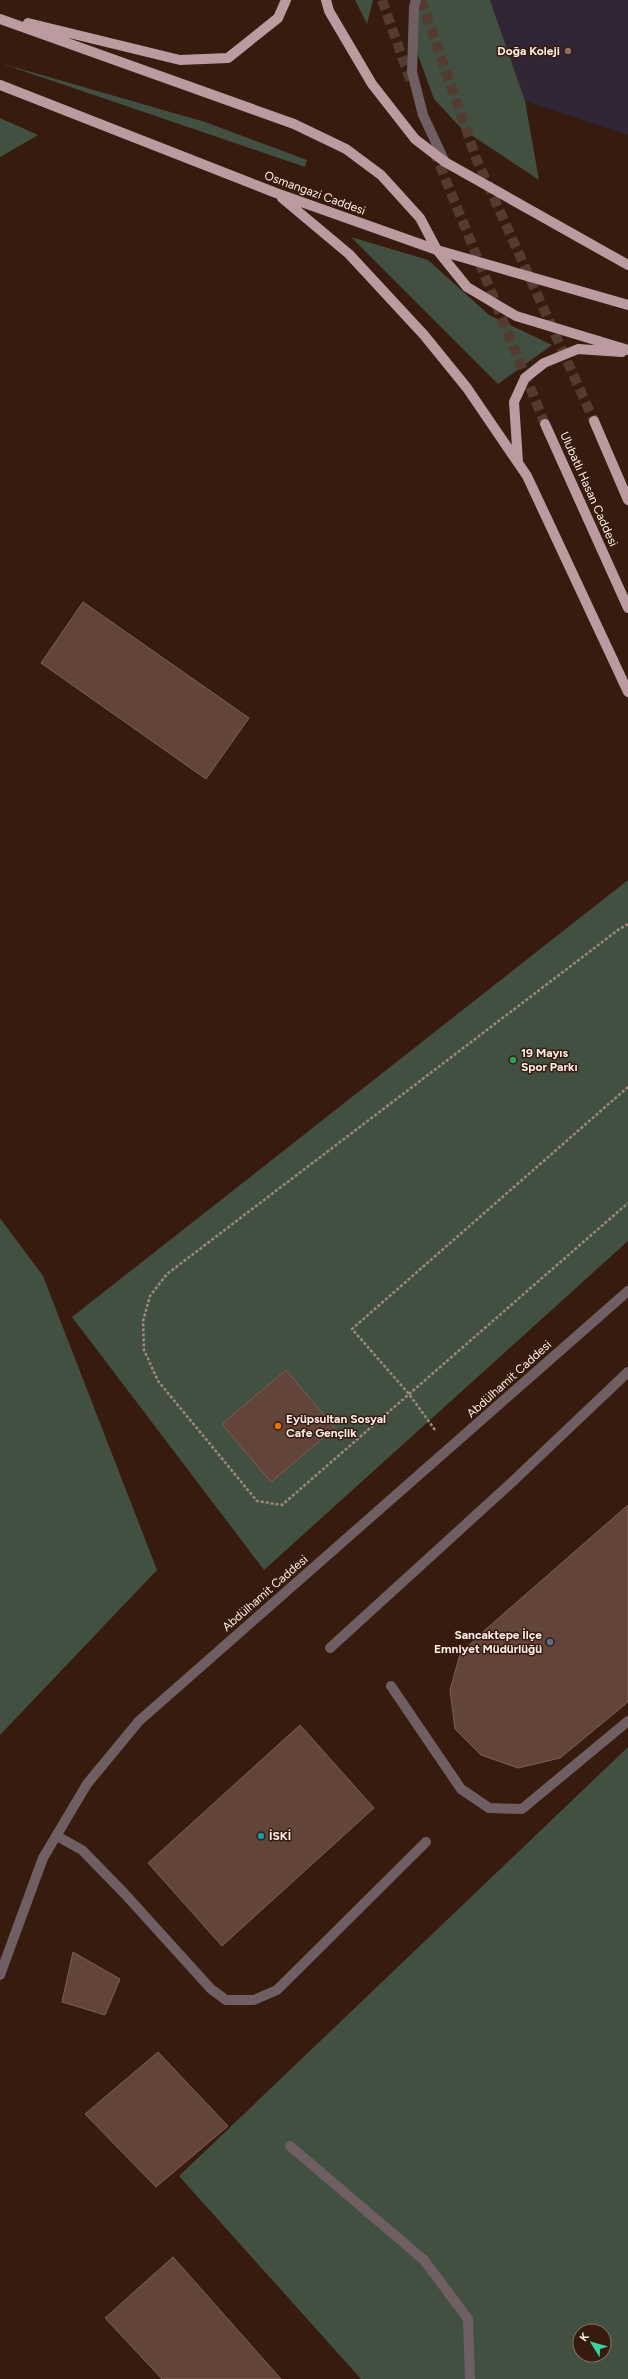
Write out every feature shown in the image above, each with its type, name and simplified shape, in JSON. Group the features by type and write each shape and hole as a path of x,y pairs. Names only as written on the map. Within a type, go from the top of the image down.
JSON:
{"main road":[{"path":"0,18 180,60 228,58 278,18 286,0"},
{"path":"326,0 329,12 372,84 414,139 445,162 628,265"},
{"path":"0,18 294,124 346,149 381,175 420,218 437,250 467,287 516,316 628,351"},
{"name":"Osmangazi Caddesi","path":"0,85 276,193 437,250 628,305"},
{"path":"276,193 349,254 424,335 467,388 527,476 628,692"},
{"path":"518,463 514,402 525,378 544,363 578,349 628,351"},
{"path":"594,421 628,500"},
{"name":"Ulubatlı Hasan Caddesi","path":"545,424 628,608"}],"street":[{"path":"416,0 414,7 412,72 422,115 445,162"},
{"name":"Abdülhamit Caddesi","path":"0,1975 43,1858 87,1784 139,1721 628,1291"},
{"path":"330,1648 510,1484 628,1372"},
{"path":"391,1686 461,1789 489,1808 522,1809 628,1721"},
{"path":"57,1836 82,1850 124,1893 211,1989 226,2000 254,2000 277,1990 426,1842"},
{"path":"290,2146 424,2260 468,2319 470,2379"}],"path":[{"path":"628,924 618,930 167,1274 150,1296 143,1321 144,1350 158,1381 257,1501 282,1505 628,1203"},
{"path":"449,1450 409,1394 352,1329 628,1087"}],"shaded area":[{"name":"Doğa Koleji","path":"490,0 628,0 628,135 525,101"}],"green space":[{"path":"355,0 373,0 367,24"},
{"path":"415,0 490,0 525,101 539,180 462,129 434,99 416,50"},
{"path":"0,63 205,122 307,160 305,167"},
{"path":"0,118 38,135 0,157"},
{"path":"351,237 428,260 489,315 552,345 498,384"},
{"name":"19 Mayıs Spor Parkı","path":"628,880 628,1241 264,1570 72,1317"},
{"path":"0,1218 43,1276 157,1570 0,1735"},
{"path":"628,1747 628,2379 361,2379 179,2176"}],"building":[{"path":"83,602 249,718 206,779 41,663"},
{"name":"Eyüpsultan Sosyal Cafe Gençlik","path":"286,1370 335,1428 271,1482 222,1424"},
{"name":"Sancaktepe İlçe Emniyet Müdürlüğü","path":"628,1505 628,1702 560,1758 518,1768 481,1755 455,1729 450,1690 460,1654 485,1630"},
{"name":"İSKİ","path":"300,1725 374,1808 222,1946 148,1863"},
{"path":"73,1952 120,1979 105,2015 62,2002"},
{"path":"158,2052 228,2126 156,2187 85,2114"},
{"path":"173,2257 281,2379 162,2379 105,2318"}],"tunnel":[{"path":"382,0 412,85"},
{"path":"421,0 476,158 594,421"},
{"path":"434,151 545,424"}],"place":[{"name":"Doğa Koleji","path":"568,51"},
{"name":"19 Mayıs Spor Parkı","path":"513,1060"},
{"name":"Eyüpsultan Sosyal Cafe Gençlik","path":"278,1426"},
{"name":"Sancaktepe İlçe Emniyet Müdürlüğü","path":"550,1642"},
{"name":"İSKİ","path":"261,1836"}]}
